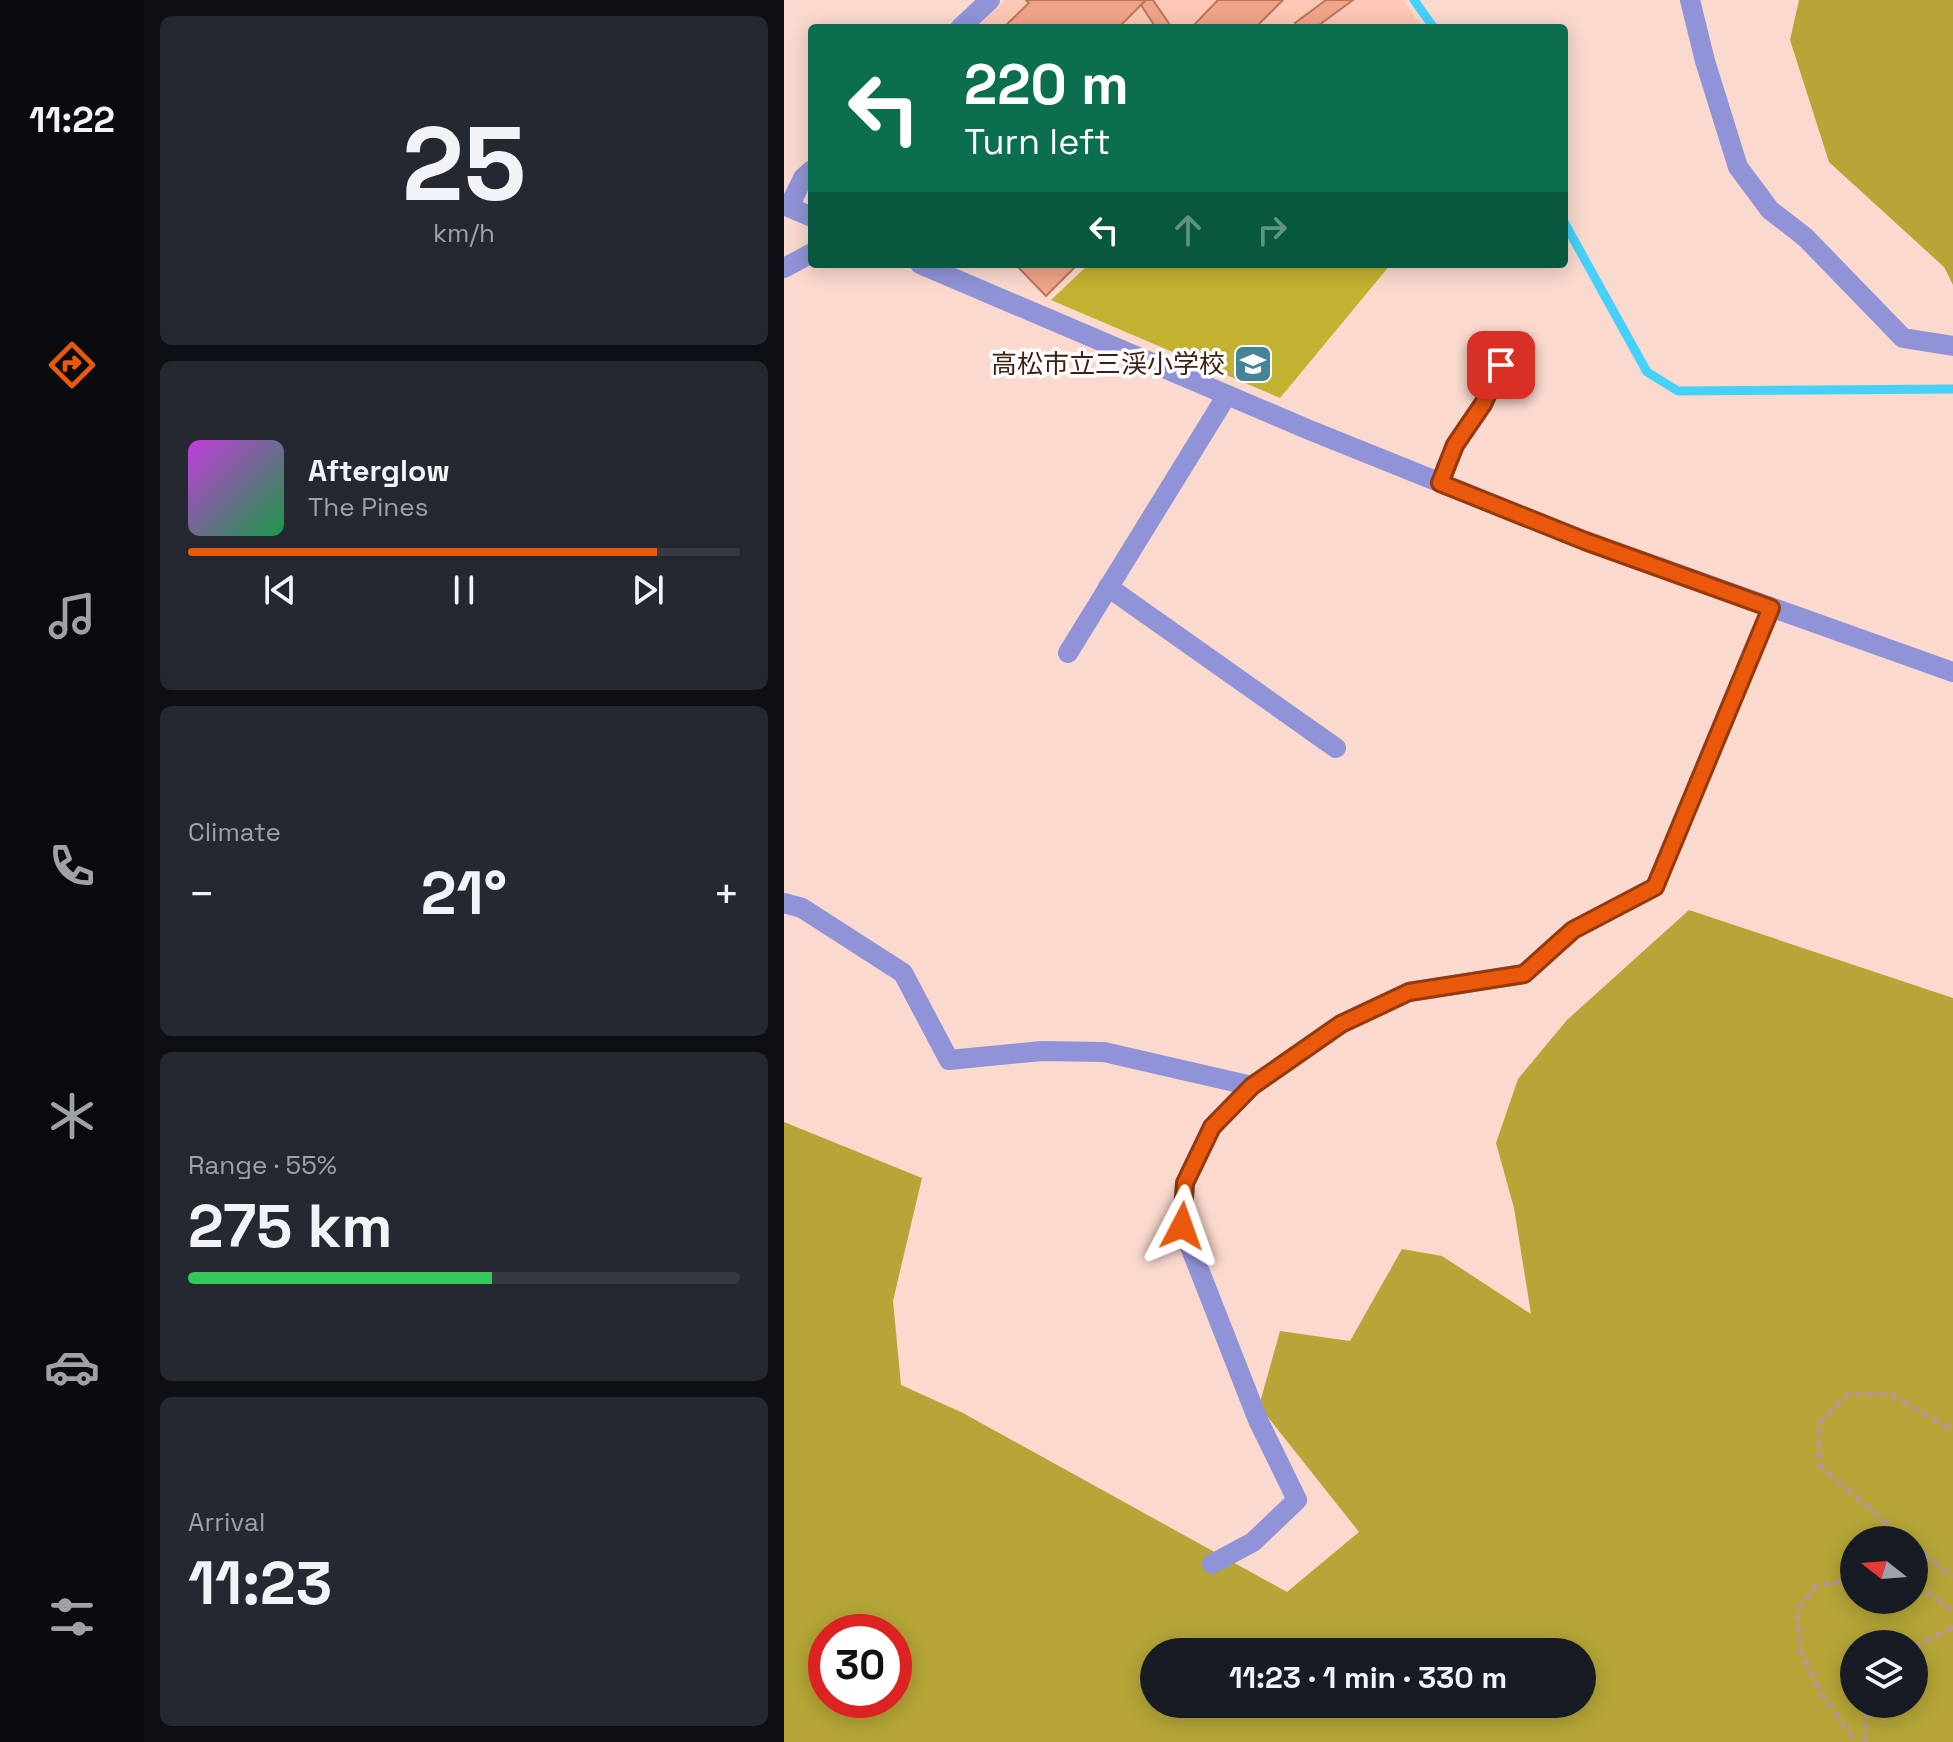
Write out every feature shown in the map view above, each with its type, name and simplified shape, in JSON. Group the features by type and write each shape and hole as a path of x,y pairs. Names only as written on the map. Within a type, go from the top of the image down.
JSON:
{"street":[{"path":"964,24 990,0"},
{"path":"1690,0 1705,61 1738,167 1770,210 1805,237 1903,338 1953,346"},
{"path":"808,174 787,206 808,215"},
{"path":"784,268 808,255"},
{"path":"929,268 1227,395 1585,541 1953,672"},
{"path":"1440,483 1455,445 1483,404 1510,345"},
{"path":"1068,653 1227,395"},
{"path":"1108,587 1336,748"},
{"path":"1212,1564 1253,1542 1297,1500 1258,1420 1182,1226 1185,1183 1212,1127 1252,1086 1341,1024 1409,992 1524,974 1573,930 1655,887 1771,608"},
{"path":"784,903 802,908 903,973 949,1060 1042,1051 1104,1052 1252,1086"}],"path":[{"path":"1890,1526 1819,1465 1819,1423 1849,1394 1890,1394 1953,1430"},
{"path":"1928,1557 1953,1577"},
{"path":"1840,1582 1816,1586 1797,1610 1801,1652 1820,1692 1856,1742"},
{"path":"1928,1593 1948,1609 1953,1605"},
{"path":"1928,1640 1953,1627"},
{"path":"1865,1742 1866,1718"}],"shaded area":[{"path":"1005,0 1403,0 1420,24 980,24"},
{"path":"1799,0 1953,0 1953,285 1944,267 1829,162 1790,40"},
{"name":"高松市立三渓小学校","path":"1085,268 1388,268 1280,398 1051,300"},
{"path":"1689,910 1953,998 1953,1742 784,1742 784,1122 922,1178 893,1301 901,1385 963,1413 1287,1592 1359,1532 1259,1406 1280,1331 1350,1341 1402,1249 1442,1256 1531,1314 1514,1208 1496,1143 1518,1079 1567,1020"}],"building":[{"path":"1026,0 1146,0 1122,24 1007,24 1029,3"},
{"path":"1146,0 1153,0 1169,24 1153,24 1141,5"},
{"path":"1218,0 1283,0 1259,24 1195,24"},
{"path":"1326,0 1353,0 1320,24 1295,23"},
{"path":"1019,268 1074,268 1046,296"}],"waterway":[{"path":"1414,0 1431,24"},
{"path":"1568,229 1647,372 1678,391 1953,389"}],"place":[{"name":"高松市立三渓小学校","path":"1253,364"}],"route":[{"path":"1182,1226 1185,1183 1212,1127 1252,1086 1341,1024 1409,992 1524,974 1573,930 1655,887 1771,608 1585,541 1440,483 1455,445 1483,404 1501,365"}]}
